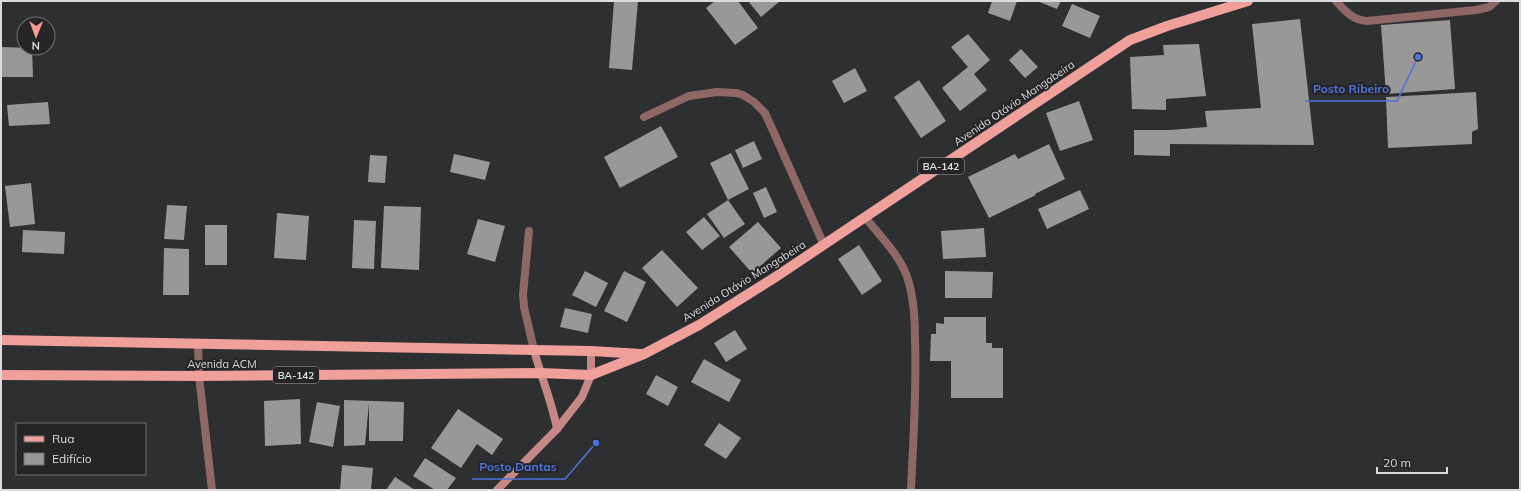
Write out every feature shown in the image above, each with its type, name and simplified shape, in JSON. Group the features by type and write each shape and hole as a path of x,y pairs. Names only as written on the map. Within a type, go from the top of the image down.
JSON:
{"main road":[{"name":"Avenida Otávio Mangabeira","path":"591,375 644,354 699,325 824,245 1130,40 1167,26 1248,1"},
{"name":"Avenida ACM","path":"1,340 591,351"},
{"path":"534,350 540,373 554,410 557,429"},
{"path":"497,490 557,429 582,396 591,375 591,351 644,354"},
{"name":"Avenida ACM","path":"1,375 199,376 540,373 591,375"}],"street":[{"path":"1336,1 1351,16 1358,20 1367,21 1476,10 1489,7 1496,1"},
{"path":"644,117 689,96 718,92 736,93 754,102 765,113 824,245"},
{"path":"865,217 896,255 906,274 910,290 915,328 917,375 911,490"},
{"path":"529,231 523,294 524,307 534,350"},
{"path":"198,343 199,376 212,490"},
{"path":"504,490 506,481"}],"building":[{"path":"614,1 638,1 632,70 609,68"},
{"path":"715,1 738,1 758,28 735,45 706,8"},
{"path":"748,1 780,1 761,17"},
{"path":"992,1 1017,1 1010,21 988,13"},
{"path":"1037,1 1061,1 1057,9"},
{"path":"1072,4 1100,16 1090,38 1062,26"},
{"path":"1300,19 1314,145 1170,144 1170,156 1134,155 1134,130 1170,130 1207,127 1205,111 1261,108 1252,24"},
{"path":"1450,20 1455,89 1386,94 1381,25"},
{"path":"968,34 990,60 974,74 987,90 960,111 942,88 968,67 951,47"},
{"path":"1199,44 1206,96 1166,99 1166,110 1132,109 1130,57 1164,55 1163,45"},
{"path":"1,47 16,47 16,56 32,56 33,77 1,77"},
{"path":"1021,49 1038,67 1025,78 1009,60"},
{"path":"855,68 867,91 844,103 832,81"},
{"path":"919,80 946,121 921,138 894,97"},
{"path":"1476,92 1478,129 1472,132 1472,144 1388,148 1386,97"},
{"path":"1079,101 1093,140 1060,151 1046,113"},
{"path":"48,102 50,124 9,126 7,105"},
{"path":"661,126 678,157 620,188 604,157"},
{"path":"754,141 762,159 743,168 735,150"},
{"path":"1049,144 1065,179 989,218 968,177 1015,154 1018,159"},
{"path":"731,153 749,189 728,200 710,163"},
{"path":"454,154 490,162 485,180 450,172"},
{"path":"370,155 387,156 385,183 368,182"},
{"path":"31,183 35,224 10,227 5,186"},
{"path":"766,187 777,212 764,218 753,193"},
{"path":"1080,190 1089,209 1047,229 1038,209"},
{"path":"728,200 745,224 724,238 707,214"},
{"path":"167,205 187,206 184,240 164,239"},
{"path":"384,206 421,207 419,270 381,268"},
{"path":"277,213 309,216 306,260 274,258"},
{"path":"704,217 720,236 702,250 686,232"},
{"path":"478,219 505,226 495,262 467,254"},
{"path":"354,220 376,221 374,269 352,268"},
{"path":"758,222 781,248 752,273 729,247"},
{"path":"205,225 227,225 227,265 205,265"},
{"path":"984,228 986,257 943,259 941,231"},
{"path":"23,230 65,232 64,254 22,252"},
{"path":"859,245 882,281 862,295 838,259"},
{"path":"164,248 189,249 189,295 163,295"},
{"path":"662,250 698,288 677,307 642,268"},
{"path":"585,271 608,283 596,307 572,295"},
{"path":"624,271 646,282 627,322 604,311"},
{"path":"945,271 993,272 992,298 945,298"},
{"path":"565,308 592,314 588,333 560,327"},
{"path":"944,317 986,317 986,343 992,343 992,348 1003,348 1003,398 951,398 951,361 930,361 931,334 936,334 936,323 944,324"},
{"path":"735,330 747,349 726,362 714,343"},
{"path":"704,359 741,380 729,402 691,382"},
{"path":"656,375 678,387 668,406 646,394"},
{"path":"300,399 301,444 265,446 264,401"},
{"path":"344,400 404,402 403,441 369,441 369,403 365,445 344,446"},
{"path":"317,402 340,406 333,447 309,442"},
{"path":"458,409 503,439 492,455 477,444 461,468 431,448"},
{"path":"719,423 741,438 726,459 704,445"},
{"path":"425,458 456,478 447,490 435,490 413,476"},
{"path":"342,465 373,468 371,490 340,490"},
{"path":"395,477 415,490 386,490"}],"place":[{"name":"Posto Ribeiro","path":"1418,57"},
{"name":"Posto Dantas","path":"596,443"}]}
